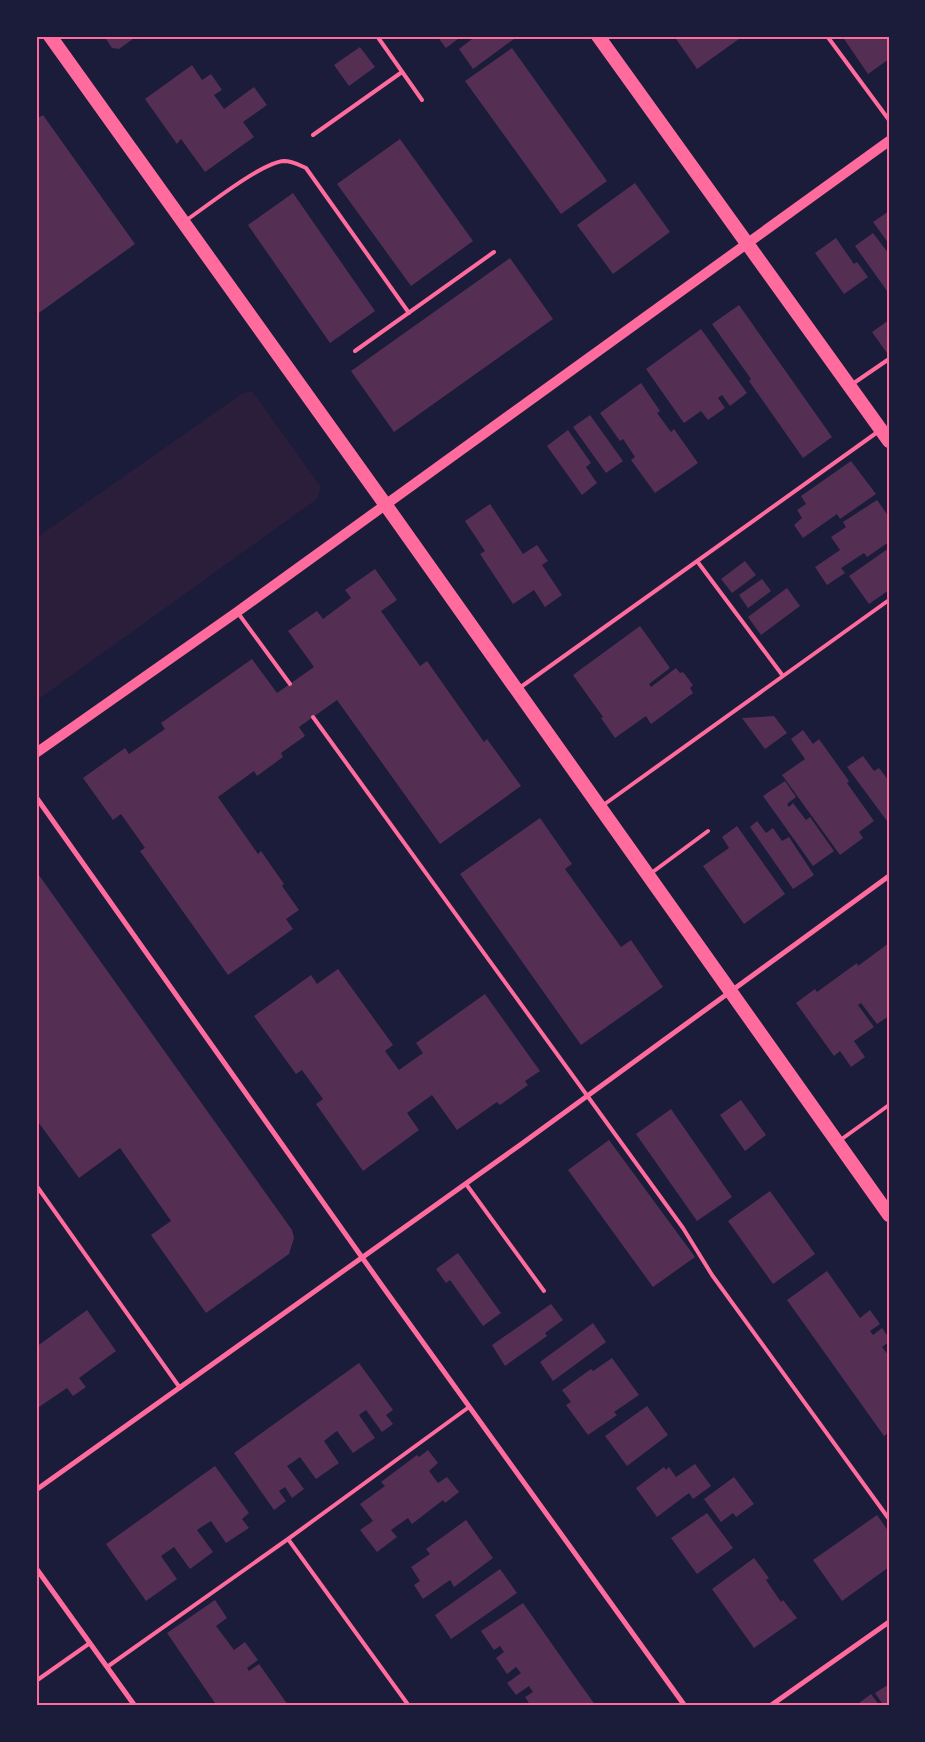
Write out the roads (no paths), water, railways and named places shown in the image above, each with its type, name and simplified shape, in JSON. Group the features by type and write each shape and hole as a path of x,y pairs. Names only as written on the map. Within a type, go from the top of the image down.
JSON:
{"highway":[{"path":"50,36 385,504 889,1215"},
{"path":"598,36 885,435"}],"main road":[{"path":"36,753 237,612 889,142"}],"street":[{"path":"36,797 469,1407 685,1706"},
{"path":"36,1490 466,1184 889,876"},
{"path":"36,1568 135,1706"},
{"path":"770,1706 889,1622"}],"lane":[{"path":"377,36 422,100"},
{"path":"827,36 889,120"},
{"path":"313,135 402,72"},
{"path":"183,222 264,166 284,161 296,163 306,168 409,312"},
{"path":"355,351 494,252"},
{"path":"850,386 889,359"},
{"path":"517,690 697,561 885,435"},
{"path":"697,561 783,676"},
{"path":"601,808 889,600"},
{"path":"237,612 290,684"},
{"path":"313,717 683,1228 722,1289 889,1519"},
{"path":"649,876 708,831"},
{"path":"837,1142 889,1105"},
{"path":"466,1184 544,1291"},
{"path":"36,1185 180,1388"},
{"path":"107,1667 288,1540 469,1407"},
{"path":"288,1540 409,1706"},
{"path":"36,1682 90,1643"}]}
